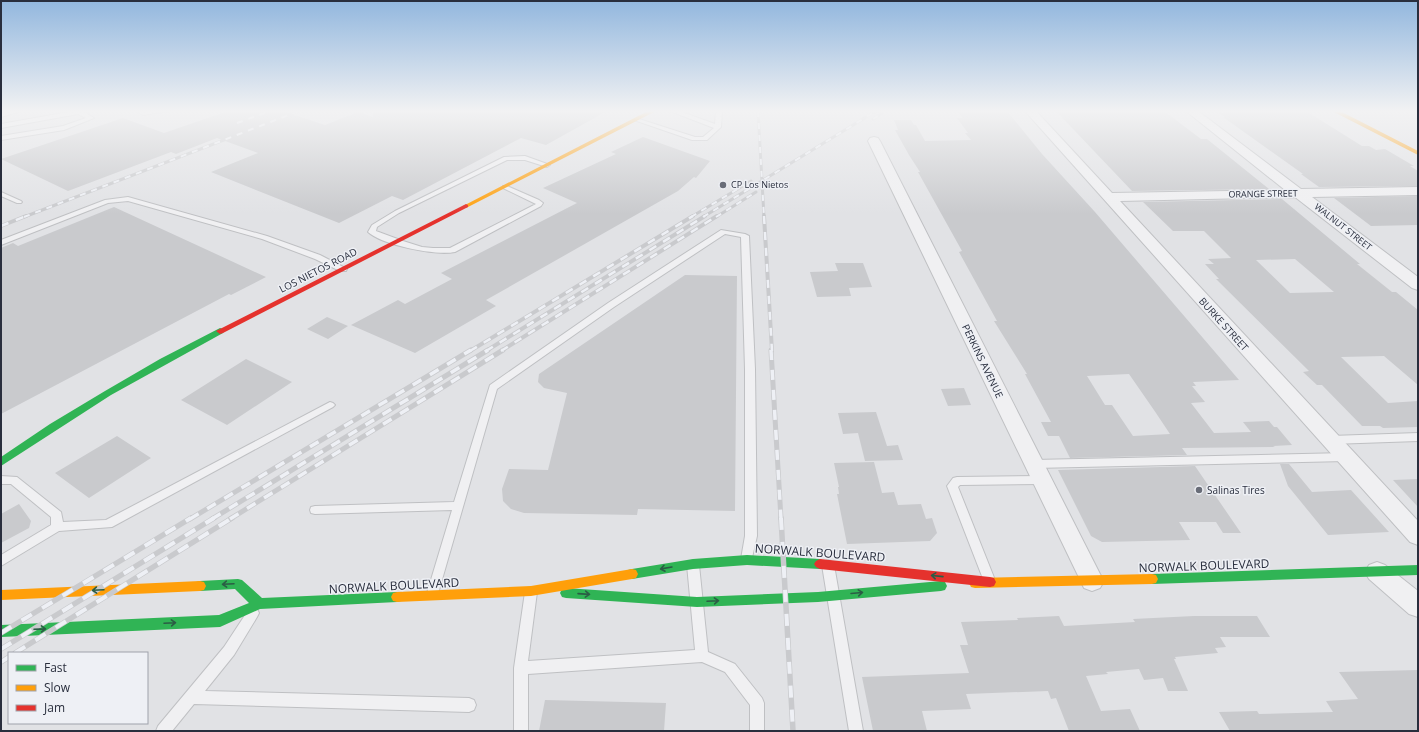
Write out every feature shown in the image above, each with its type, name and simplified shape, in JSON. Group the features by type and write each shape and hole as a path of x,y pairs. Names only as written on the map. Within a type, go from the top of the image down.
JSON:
{"main road":[{"name":"LOS NIETOS ROAD","path":"1,462 62,421 138,376 209,337 587,145"},
{"path":"1403,145 1418,153"},
{"name":"NORWALK BOULEVARD","path":"1,631 220,621 259,604 432,597 531,591 693,564 746,560 783,560 828,564 990,582"},
{"name":"NORWALK BOULEVARD","path":"531,591 697,602 833,595 990,582 1092,582 1418,570"},
{"path":"1,595 238,584 259,604"}],"street":[{"name":"PERKINS AVENUE","path":"876,145 1092,582"},
{"name":"BURKE STREET","path":"1061,145 1418,536"},
{"name":"WALNUT STREET","path":"1236,145 1418,285"},
{"name":"ORANGE STREET","path":"1108,197 1418,191"},
{"path":"1377,572 1418,606"}],"lane":[{"path":"505,187 540,203 539,205 452,250 440,252 396,242 372,232 374,226 397,212 506,158 525,158 547,165"},
{"path":"1,194 19,202"},
{"path":"1,243 107,201 128,199 274,240 316,256 343,269"},
{"path":"432,597 492,387 611,305 724,232 745,236 750,369 751,536 746,560"},
{"path":"1,561 57,527 108,524 330,405"},
{"path":"1330,440 1418,437"},
{"path":"990,582 952,486 957,481 1038,472 1346,456"},
{"path":"1,480 13,480 57,516 57,527"},
{"path":"315,510 458,506"},
{"path":"693,564 702,656"},
{"path":"828,564 856,731"},
{"path":"521,731 521,668 531,591"},
{"path":"163,731 229,651 259,604"},
{"path":"521,668 702,656 730,668 757,703 757,731"},
{"path":"191,697 469,705"}],"building":[{"path":"42,145 199,145 176,154 171,152 68,191 1,159"},
{"path":"237,145 507,145 403,200 392,196 339,223 211,172 258,153"},
{"path":"626,145 666,145 710,161 696,178 694,177 678,191 486,300 496,306 415,353 351,325 398,300 405,304 452,279 441,273 577,203 543,188 616,154 611,152"},
{"path":"903,145 1035,145 1095,212 1239,380 1193,382 1196,386 1192,386 1205,402 1191,403 1214,433 1251,432 1243,422 1269,421 1274,427 1277,427 1292,445 1273,446 1275,447 1182,448 1187,455 1070,458 1059,436 1048,436 1041,422 1051,422 1025,374 1027,374 994,321 997,321 959,252 962,251 918,172 920,172","holes":["1129,374 1170,434 1133,436 1112,405 1105,405 1087,376"]},
{"path":"1088,145 1215,145 1269,189 1132,191"},
{"path":"1263,145 1361,145 1369,146 1376,150 1385,149 1414,166 1410,166 1418,171 1418,186 1319,187 1301,174 1303,174"},
{"path":"1418,196 1418,225 1371,226 1334,198"},
{"path":"1282,199 1360,264 1357,264 1392,292 1396,292 1418,310 1418,385 1384,356 1341,357 1388,403 1418,401 1418,427 1383,428 1380,426 1362,426 1322,385 1317,385 1303,372 1309,371 1216,279 1219,279 1205,264 1214,264 1208,259 1231,258 1204,231 1173,231 1143,202","holes":["1295,259 1334,292 1290,293 1256,260"]},
{"path":"114,207 266,277 231,295 229,294 1,414 1,248 13,243 18,246"},
{"path":"835,263 863,263 872,287 849,288 851,296 817,297 810,272 838,271"},
{"path":"685,275 737,276 735,511 638,509 637,515 524,513 511,509 503,501 502,489 509,469 548,470 567,393 544,388 538,382 539,374"},
{"path":"327,317 348,326 328,339 307,329"},
{"path":"246,359 292,382 227,425 181,400"},
{"path":"964,388 971,405 948,406 941,389"},
{"path":"876,412 887,446 898,445 903,460 865,461 858,433 843,434 838,413"},
{"path":"117,436 151,458 89,498 55,473"},
{"path":"874,462 882,493 894,492 898,505 921,504 926,519 932,518 937,533 930,541 847,544 837,494 839,494 839,487 834,463"},
{"path":"1280,464 1289,464 1312,492 1351,490 1389,532 1328,535 1288,486"},
{"path":"1195,466 1241,533 1223,533 1216,522 1179,522 1190,540 1102,542 1091,536 1058,470"},
{"path":"1418,479 1418,507 1393,480"},
{"path":"19,504 31,521 29,528 1,543 1,514"},
{"path":"1059,616 1064,626 1135,622 1133,619 1194,616 1257,616 1270,637 1220,637 1226,647 1215,648 1218,653 1175,657 1176,659 1174,659 1188,691 1168,691 1163,678 1144,680 1139,669 1106,672 1108,674 1086,676 1101,711 1130,709 1140,731 1069,731 1056,698 1051,699 1048,691 966,694 971,709 922,711 927,731 873,731 862,677 969,673 960,645 968,645 961,622 1018,620 1017,618"},
{"path":"1418,670 1418,731 1230,731 1219,712 1257,711 1259,714 1333,712 1326,701 1358,699 1339,672"},
{"path":"545,700 666,703 664,731 539,731"}],"railway":[{"path":"24,217 210,145"},
{"path":"760,145 762,181"},
{"path":"762,181 820,145"},
{"path":"691,217 751,181"},
{"path":"703,217 762,181"},
{"path":"762,181 764,217"},
{"path":"716,217 756,192"},
{"path":"1,226 26,216"},
{"path":"470,351 693,216"},
{"path":"486,351 705,216"},
{"path":"501,351 717,216"},
{"path":"764,216 772,351"},
{"path":"190,519 471,350"},
{"path":"212,519 488,350"},
{"path":"230,519 503,350"},
{"path":"771,350 781,519"},
{"path":"1,633 191,518"},
{"path":"1,649 214,518"},
{"path":"17,652 232,518"},
{"path":"781,518 793,731"},
{"path":"1,662 8,658"}],"traffic: fast":[{"path":"1,462 81,409 163,361 220,331"},
{"path":"632,574 693,564 747,560 820,564"},
{"path":"1152,579 1418,570"},
{"path":"200,586 238,584 259,604"},
{"path":"566,593 697,602 818,597 941,586"},
{"path":"1,631 220,621 259,604 397,597"}],"traffic: slow":[{"path":"466,206 586,145"},
{"path":"1403,145 1418,153"},
{"path":"397,597 531,591 632,574"},
{"path":"975,583 1152,579"},
{"path":"1,595 200,586"}],"traffic: jam":[{"path":"220,331 466,206"},
{"path":"820,564 990,582"}],"place":[{"name":"CP Los Nietos","path":"723,185"},
{"name":"Salinas Tires","path":"1199,490"}]}
